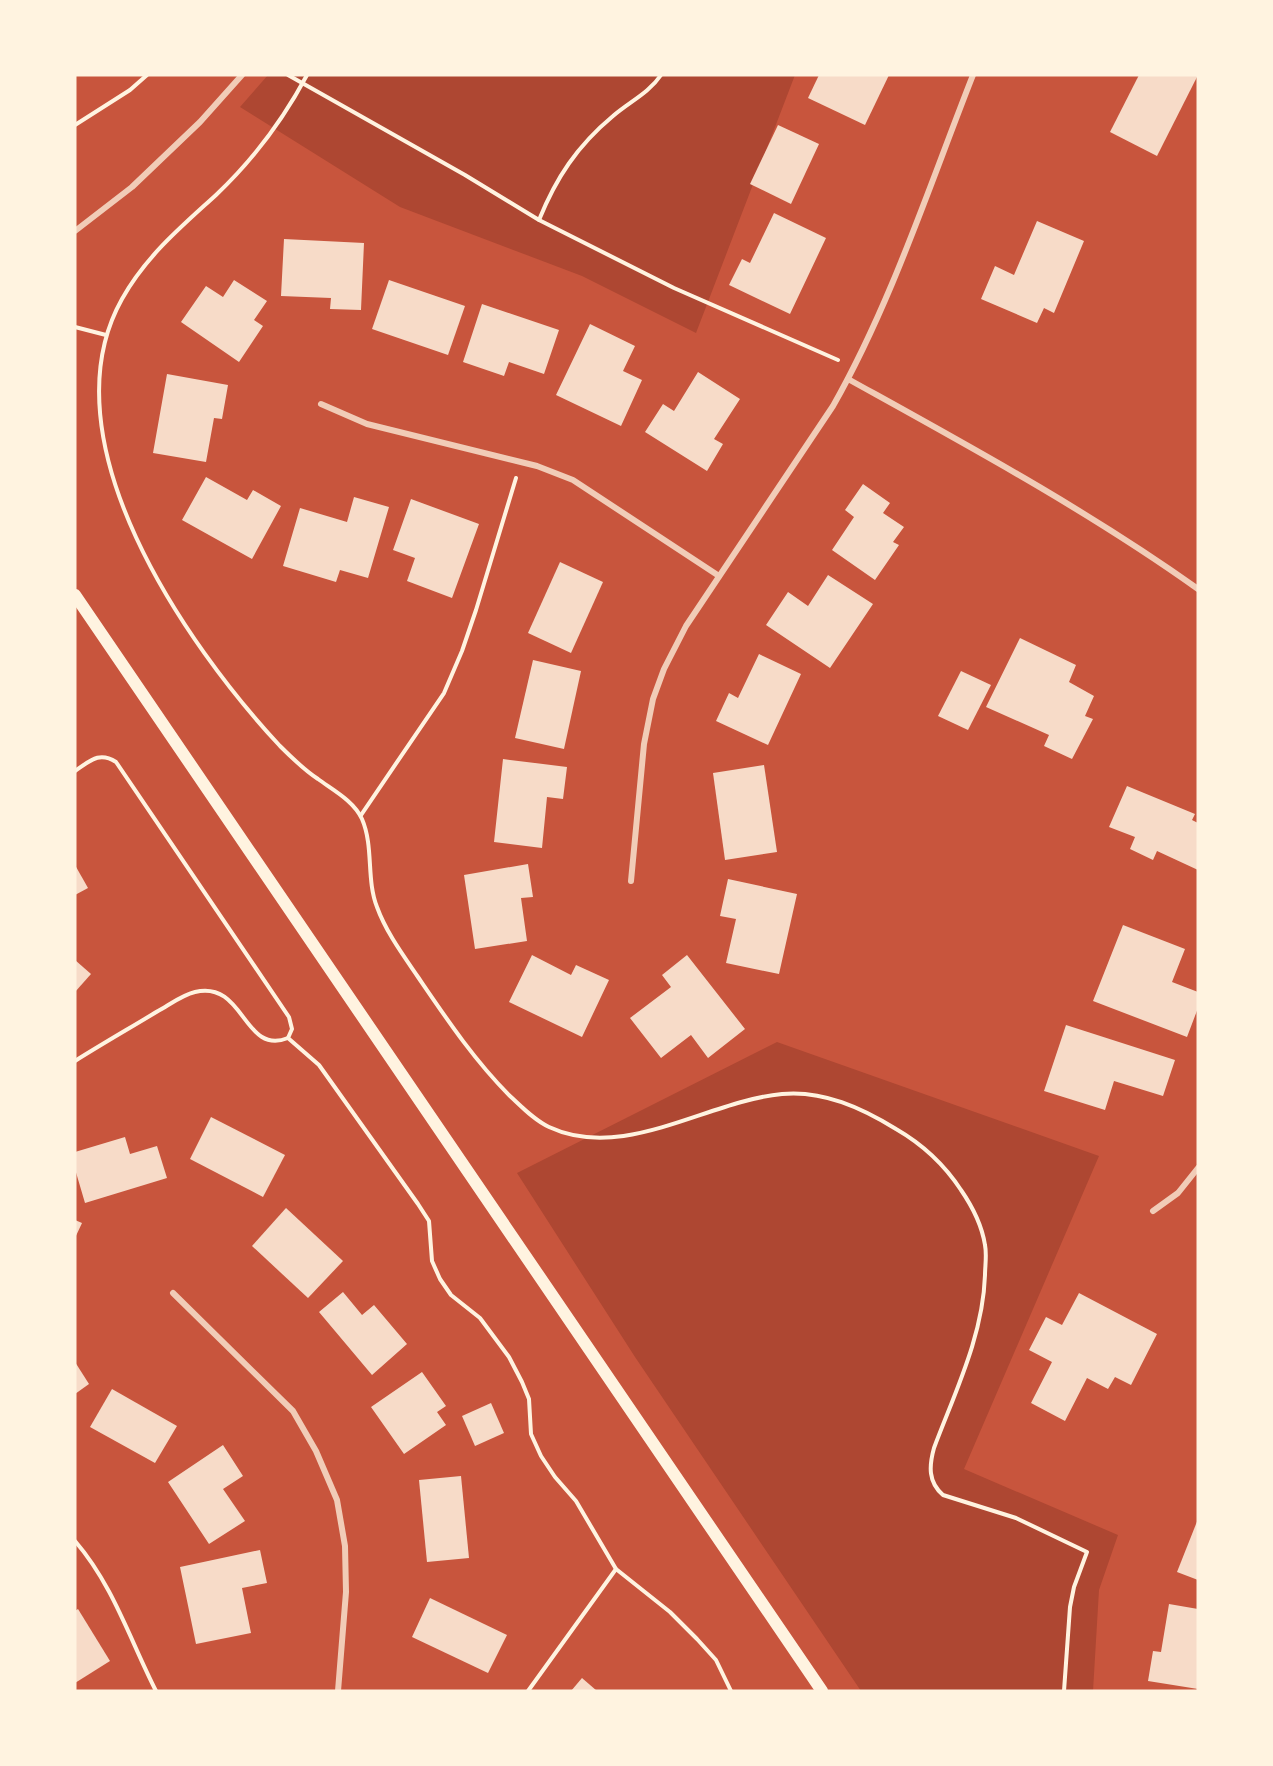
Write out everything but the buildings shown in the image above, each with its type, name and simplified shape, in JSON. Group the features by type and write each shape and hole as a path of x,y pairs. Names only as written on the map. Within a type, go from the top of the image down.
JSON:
{"main road":[{"path":"75,595 822,1691"}],"street":[{"path":"75,231 132,187 200,122 242,75"},
{"path":"631,881 644,744 653,699 664,669 686,626 833,406 848,379 895,274 973,75"},
{"path":"848,379 1002,464 1198,589"},
{"path":"321,404 367,424 520,462 573,480 719,576"},
{"path":"1153,1211 1178,1193 1198,1168"},
{"path":"173,1293 293,1411 316,1451 337,1500 345,1546 345,1592 338,1691"}],"path":[{"path":"75,125 122,96 147,75"},
{"path":"288,75 465,175 538,220 674,288 854,367"},
{"path":"307,75 285,114 255,153 217,194 161,244 150,258 123,296 106,336 100,367 98,396 102,430 108,460 138,545 210,664 242,704 293,759 340,794 361,815 368,842 372,892 379,914 451,1026 489,1075 542,1124 567,1135 594,1138 621,1137 741,1102 782,1094 801,1093 844,1102 867,1112 914,1140 944,1167 969,1203 978,1222 985,1245 985,1275 978,1329 934,1448 930,1462 931,1476 935,1488 943,1495 1016,1518 1087,1552 1074,1587 1070,1607 1064,1691"},
{"path":"538,220 562,171 579,150 603,125 653,87 661,75"},
{"path":"75,327 106,336"},
{"path":"361,815 444,693 476,610 520,462"},
{"path":"75,771 98,757 107,756 116,762 289,1017 292,1029 288,1038 278,1042 264,1038 248,1026 228,997 219,993 194,992 75,1061"},
{"path":"288,1038 319,1065 429,1221 432,1261 440,1279 451,1295 480,1318 509,1357 529,1399 531,1434 541,1456 576,1502 616,1569 670,1612 697,1639 716,1660 731,1691"},
{"path":"75,1541 107,1585 156,1691"},
{"path":"528,1691 616,1569"}],"shaded area":[{"path":"268,75 795,75 696,333 582,276 400,207 240,107"},
{"path":"777,1042 1099,1156 964,1469 1118,1535 1099,1590 1093,1691 861,1691 635,1357 517,1173"}]}
